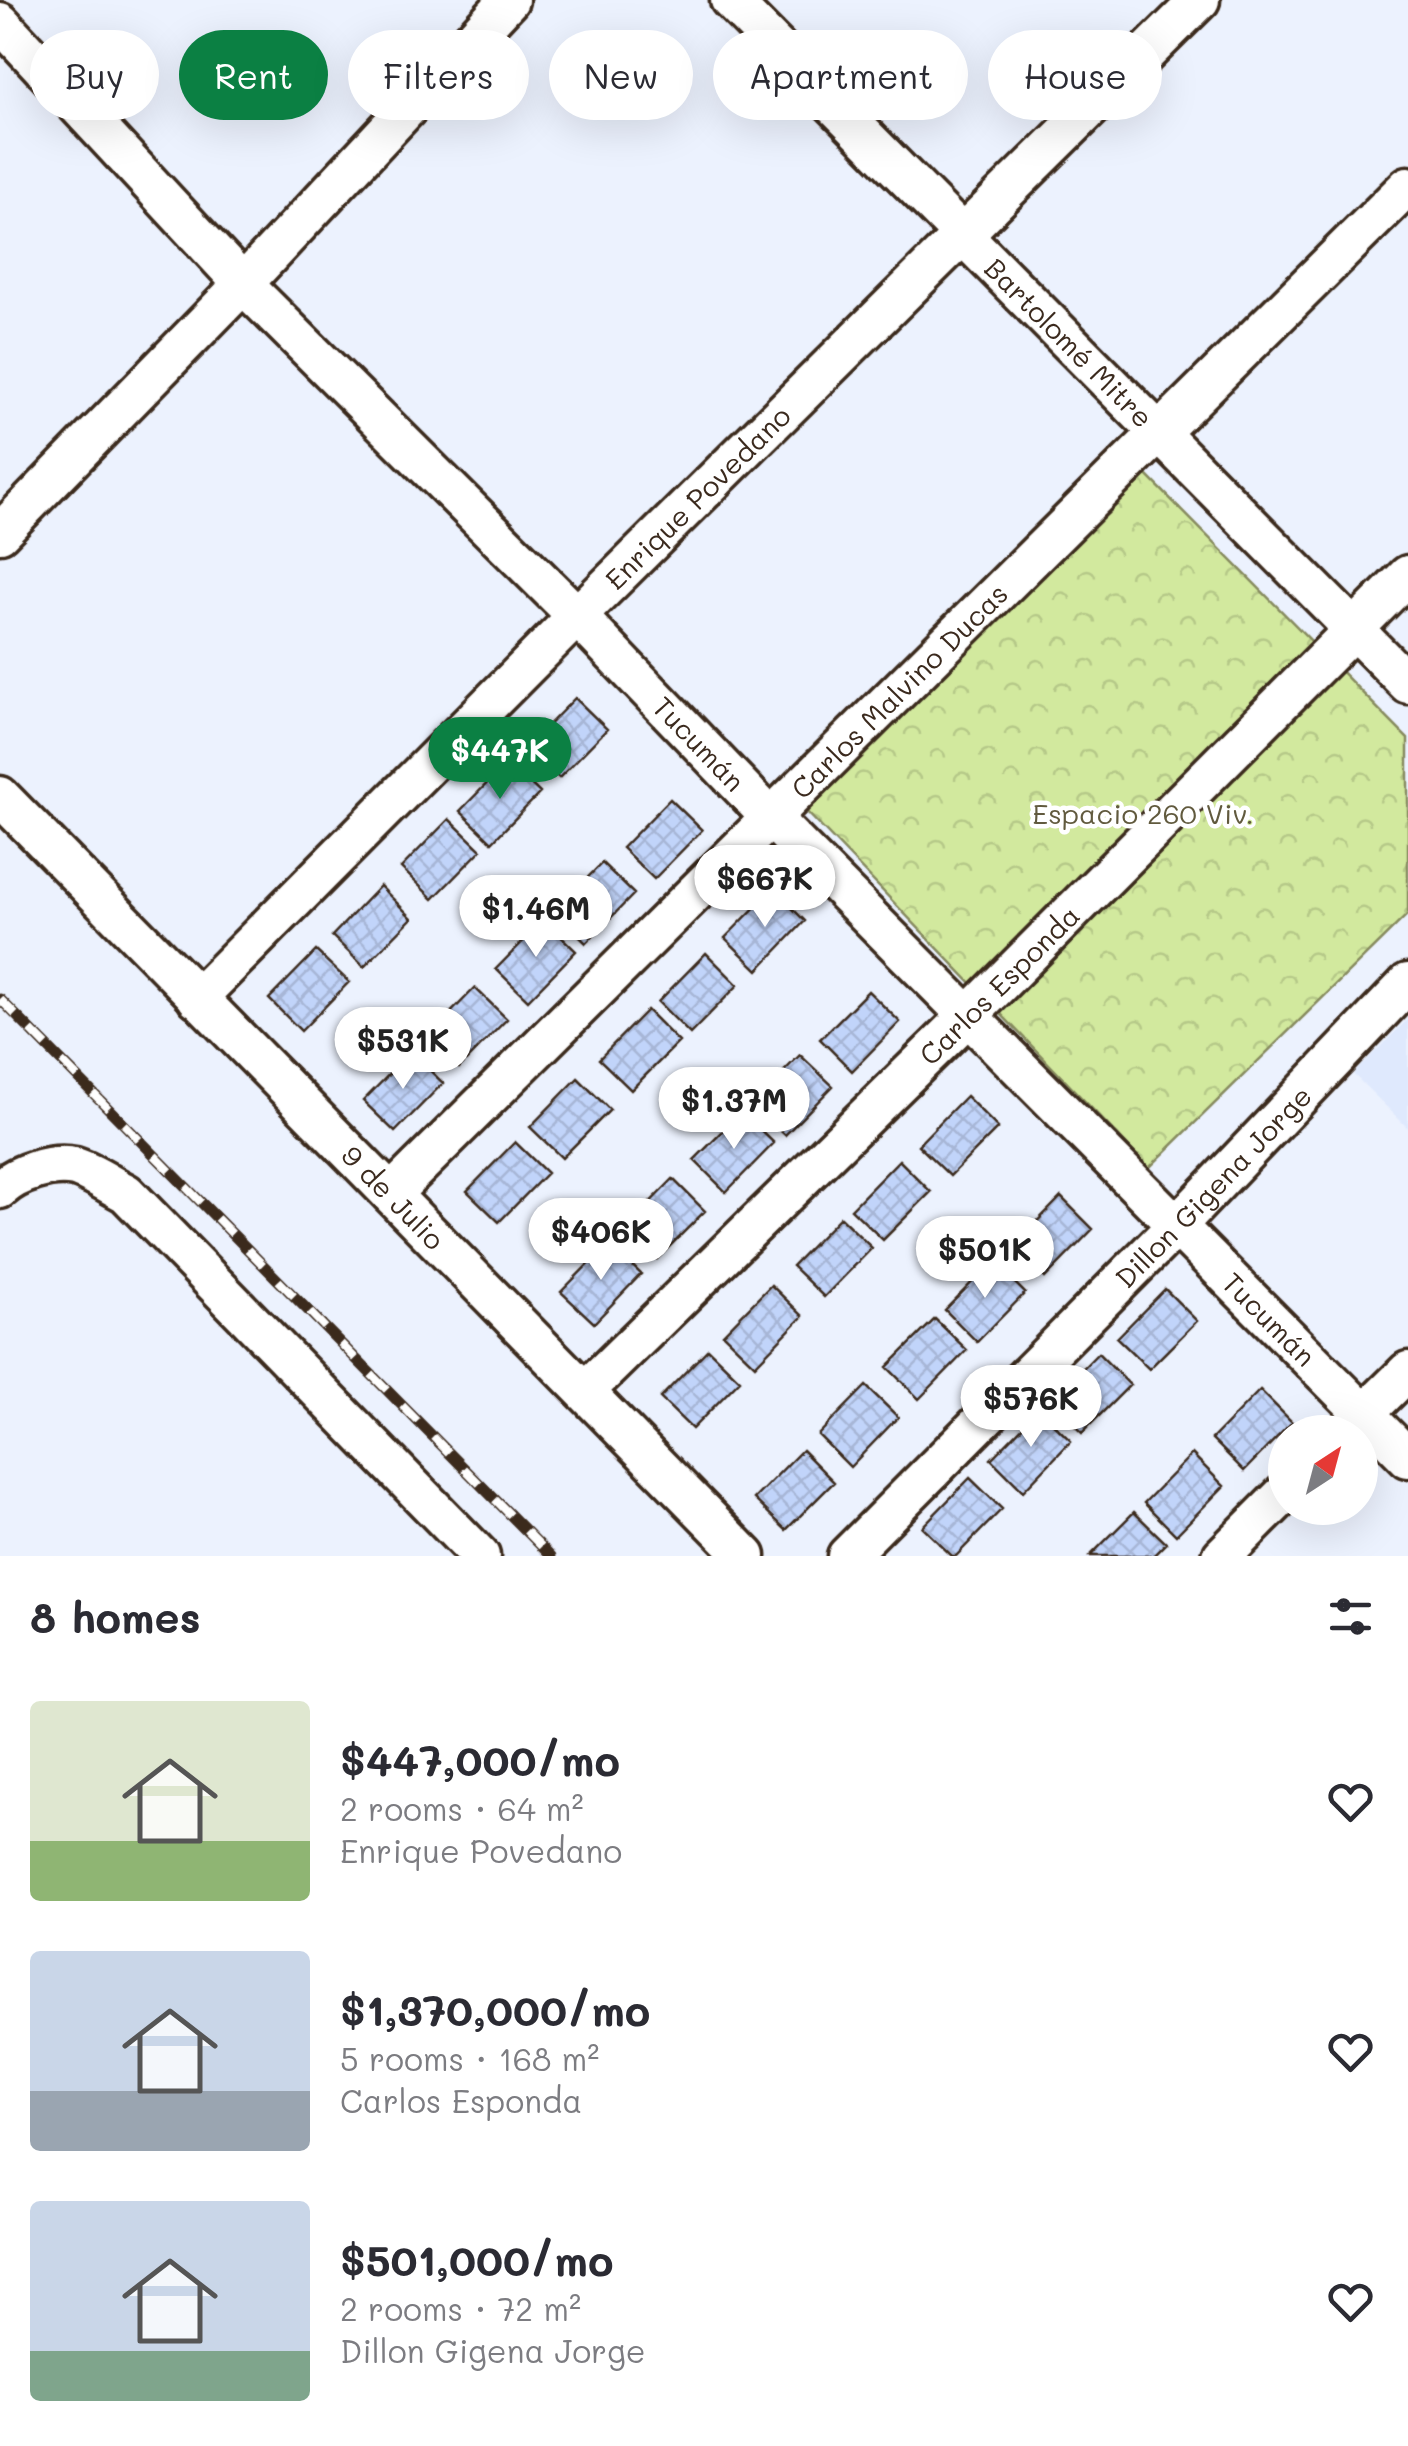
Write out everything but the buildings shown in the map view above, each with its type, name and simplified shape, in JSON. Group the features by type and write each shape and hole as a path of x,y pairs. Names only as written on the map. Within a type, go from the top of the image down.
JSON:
{"street":[{"path":"0,533 243,284 509,0"},
{"name":"Bartolomé Mitre","path":"730,0 1408,684"},
{"name":"Enrique Povedano","path":"198,998 577,616 1200,0"},
{"name":"Tucumán","path":"0,22 243,284 577,616 770,817 1177,1225 1348,1415"},
{"name":"Carlos Malvino Ducas","path":"391,1194 1408,186"},
{"name":"Carlos Esponda","path":"585,1390 968,1016 1408,574"},
{"name":"9 de Julio","path":"0,796 746,1556"},
{"name":"Dillon Gigena Jorge","path":"847,1556 1177,1225 1408,982"},
{"path":"2,1183 34,1170 74,1167 126,1193 480,1556"},
{"path":"1363,1415 1408,1371"},
{"name":"Tucumán","path":"1378,1438 1408,1458"},
{"path":"1222,1556 1268,1510"}],"shaded area":[{"path":"1408,1019 1408,1128 1353,1074"}],"green space":[{"name":"Espacio 260 Viv.","path":"1143,471 1408,739 1408,914 1149,1168 804,809"}],"railway":[{"path":"0,999 551,1556"}]}
